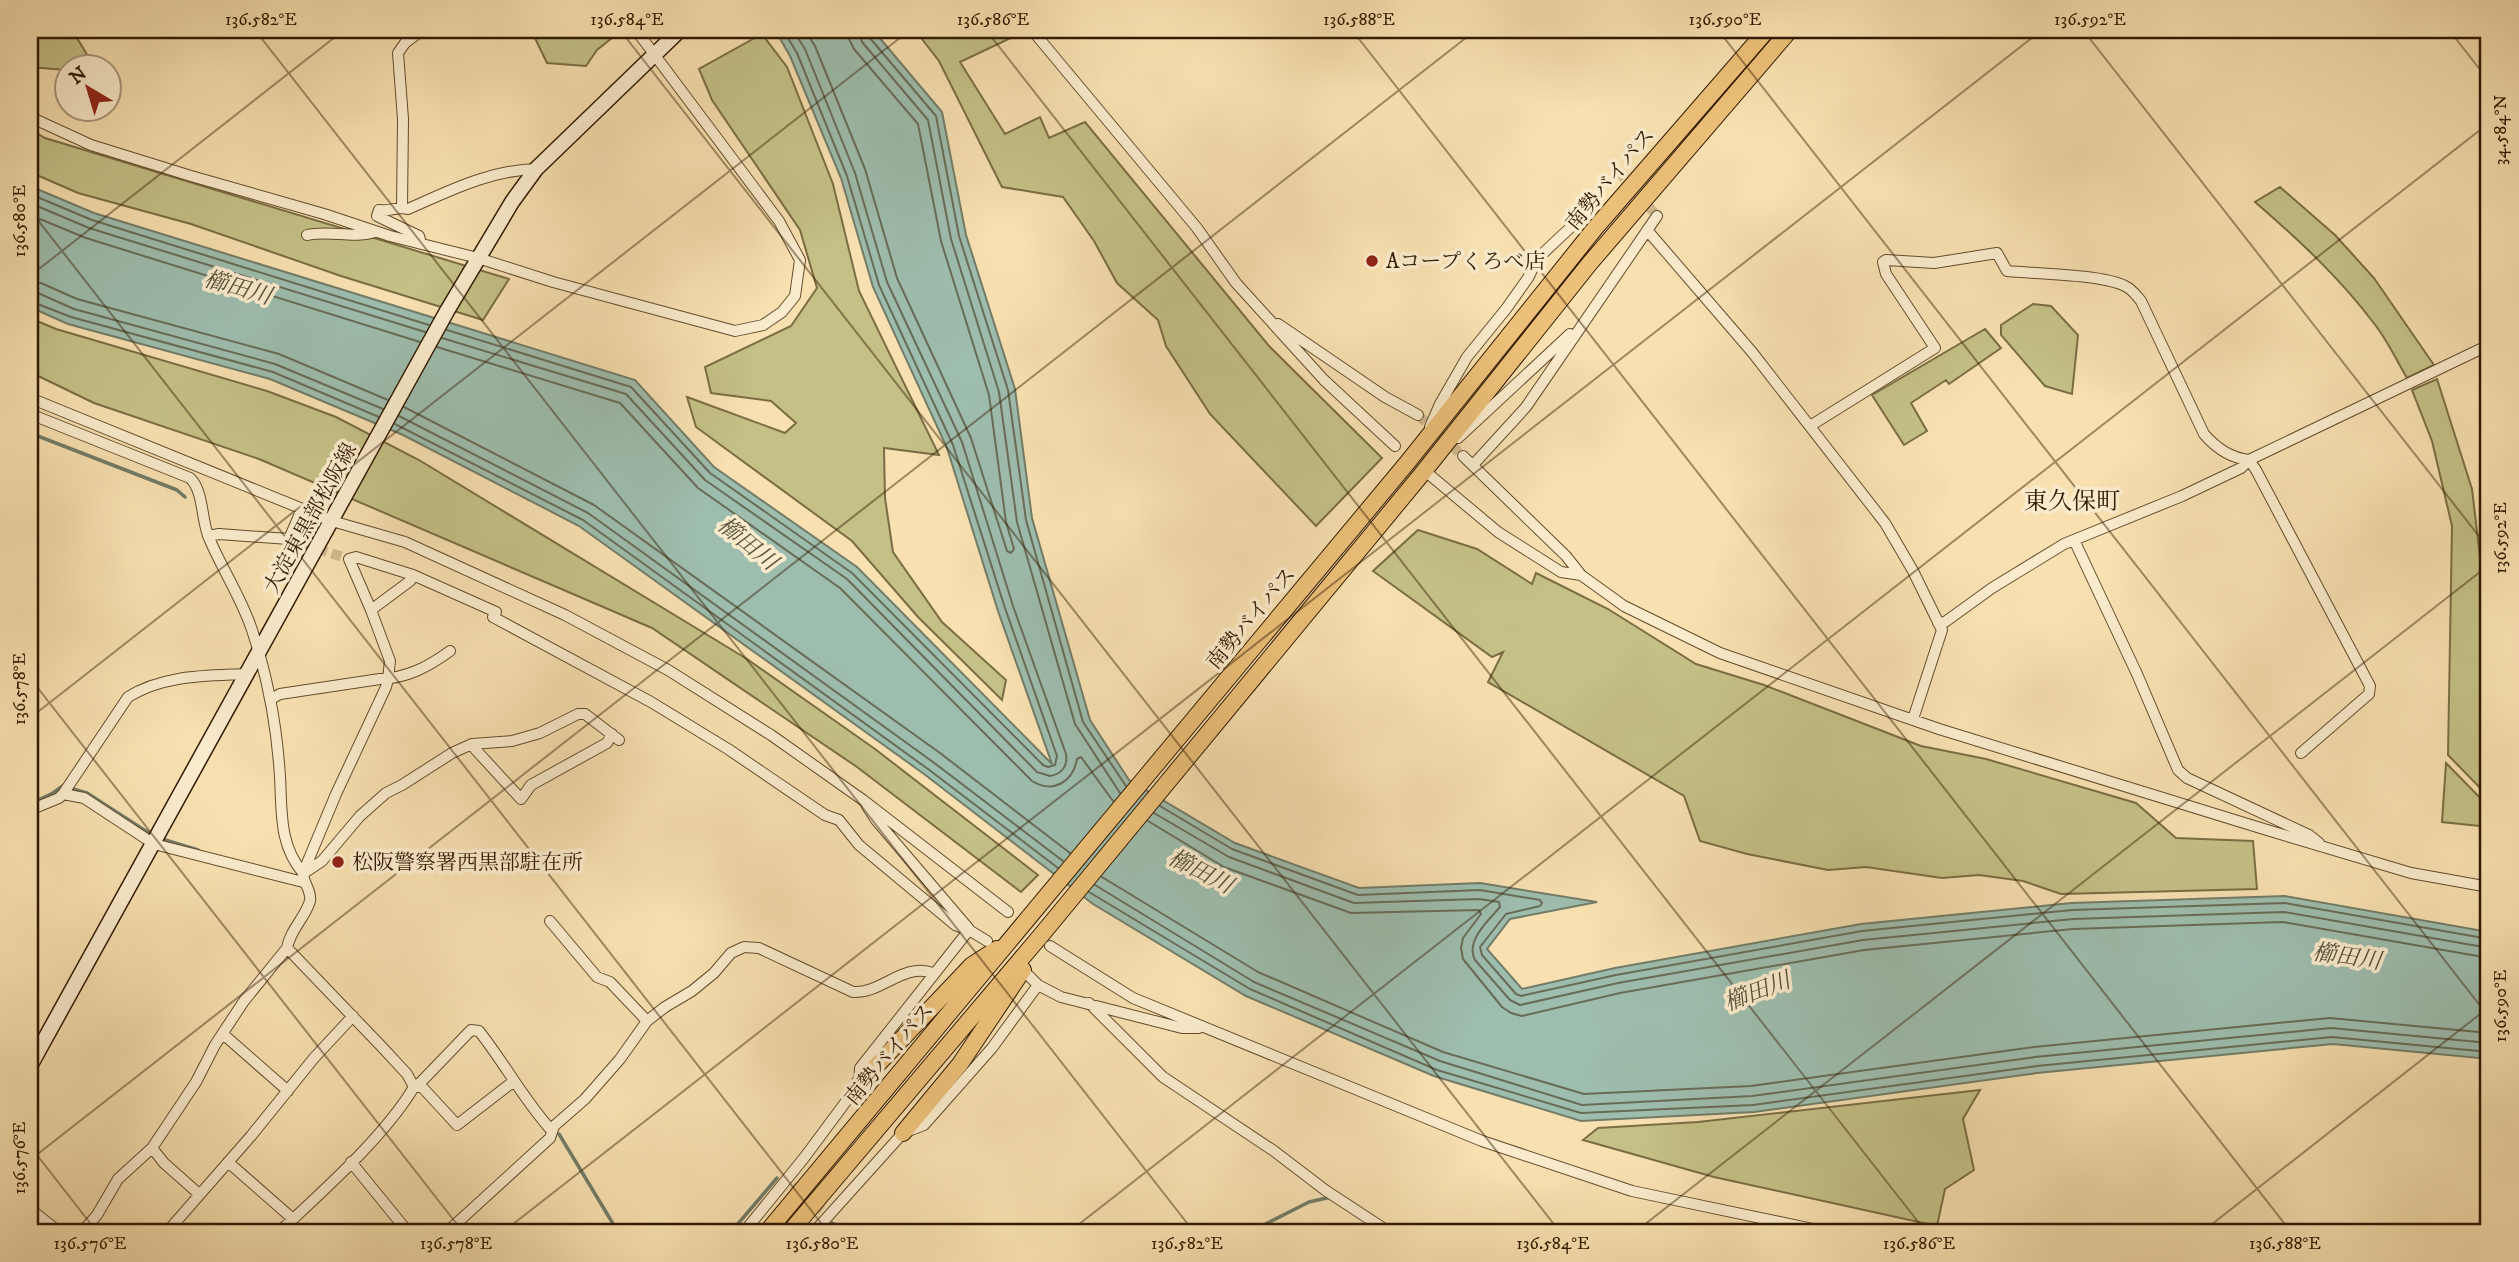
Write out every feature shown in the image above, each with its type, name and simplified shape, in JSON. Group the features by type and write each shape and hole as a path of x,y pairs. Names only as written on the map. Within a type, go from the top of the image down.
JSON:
{"highway":[{"name":"南勢バイパス","path":"767,1232 1407,463 1595,227 1767,30"},
{"name":"南勢バイパス","path":"790,1232 1030,948 1046,939 1426,476 1438,454 1590,263 1790,30"},
{"path":"859,1084 972,965 1013,937"},
{"path":"902,1133 960,1064 1025,967 1030,948"}],"main road":[{"name":"大淀東黒部松阪線","path":"30,1066 475,262 536,169 680,30"}],"street":[{"path":"402,207 404,119 398,53 405,43 422,30"},
{"path":"30,117 91,145 376,232 421,243 475,262 735,331 763,325 782,312 795,296 800,260 779,220 656,53 636,30"},
{"path":"1032,30 1197,228 1236,283 1324,380 1395,446"},
{"path":"421,243 419,236 377,216 379,210 402,207 408,209 475,180 520,169 536,169"},
{"path":"1473,466 1526,407 1657,216"},
{"path":"1423,442 1440,404 1467,357 1528,278 1538,258 1572,226"},
{"path":"1647,230 1752,352 1885,523 1942,630 1913,719"},
{"path":"307,235 320,233 362,236 376,232"},
{"path":"1810,426 1935,348 1886,274 1883,262 1894,258 1934,263 1997,253 2007,271 2104,280 2132,290 2141,301 2204,434 2213,444 2238,459 2249,460"},
{"path":"1263,313 1385,397 1418,415"},
{"path":"1438,454 1479,420 1583,321"},
{"path":"1938,623 1945,622 2009,577 2074,540 2182,496 2241,468 2249,460 2489,345"},
{"path":"30,398 302,509 405,542 565,615 718,700 863,800 1008,912"},
{"path":"30,414 190,478 197,484 208,536 252,629 265,667 278,748 284,839 310,891 310,901 289,938 287,948 244,1001 196,1082 152,1148 118,1179 97,1215 82,1232"},
{"path":"1463,456 1566,556 1581,575 1624,606 1720,653 1939,729 2323,847 2411,873 2489,887"},
{"path":"2249,460 2370,686 2369,694 2301,753"},
{"path":"1426,476 1498,532 1561,572 1581,575"},
{"path":"208,536 219,534 289,539 302,509"},
{"path":"2074,540 2137,674 2178,770 2187,778 2309,835 2323,847"},
{"path":"303,877 336,794 388,679 390,661 349,559 356,557 412,575 496,612 494,617 578,661 728,748 825,815 839,820 859,845 955,925 987,941"},
{"path":"371,610 410,581 412,575"},
{"path":"271,699 281,694 397,679 429,666 450,652"},
{"path":"30,810 60,798 128,697 157,683 204,676 245,674"},
{"path":"303,877 322,861 360,816 386,793 452,752 472,744 512,741 541,733 578,714 585,714 615,737 531,785 521,799 472,744"},
{"path":"63,794 84,798 156,840 303,877"},
{"path":"863,800 876,820 969,930"},
{"path":"550,921 597,977 610,982 647,1021"},
{"path":"744,1232 789,1184 859,1084 860,1068 969,930"},
{"path":"1046,939 1133,998 1440,1125 1558,1167 1655,1196 1826,1232"},
{"path":"447,1232 550,1138 554,1126 585,1099 647,1021 692,991 714,973 731,953 744,947 759,948 853,992 863,993 904,974 926,970 933,973"},
{"path":"287,948 407,1074 414,1087"},
{"path":"1027,974 1038,985 1061,997 1182,1028 1203,1027"},
{"path":"814,1232 826,1212 902,1133 924,1125 992,1048 1038,985"},
{"path":"1089,1003 1163,1077 1389,1232"},
{"path":"167,1232 314,1058 353,1016"},
{"path":"279,1232 351,1162 414,1087 471,1030 479,1031 505,1063 532,1108 552,1131"},
{"path":"223,1034 288,1091"},
{"path":"414,1087 422,1087 457,1125 514,1081"},
{"path":"152,1148 164,1163 199,1194"},
{"path":"228,1162 293,1219"},
{"path":"351,1162 408,1232"},
{"path":"30,1209 58,1232"}],"shaded area":[{"path":"30,30 72,30 85,52 52,52 52,69 30,67"},
{"path":"531,30 622,30 597,50 586,66 547,63"},
{"path":"915,30 1006,30 1013,37 960,62 1005,134 1040,117 1049,138 1085,122 1269,346 1382,458 1316,526 1210,414 1166,346 1158,320 1117,283 1094,241 1063,197 1002,187 939,61"},
{"path":"762,34 787,67 833,184 859,291 939,455 884,448 885,498 893,552 942,622 1006,680 1002,700 918,617 852,541 696,427 687,397 785,433 796,423 771,401 711,393 705,367 791,326 817,288 800,230 712,100 699,69"},
{"path":"30,129 45,138 509,279 483,320 341,276 191,224 78,193 30,172"},
{"path":"2280,187 2335,235 2374,278 2434,365 2407,378 2380,332 2349,292 2255,202"},
{"path":"2033,304 2051,306 2078,335 2072,394 2045,386 2001,335 2001,325"},
{"path":"30,318 56,329 267,391 336,417 419,460 747,659 875,749 1038,875 1021,892 857,767 652,628 259,459 94,403 30,372"},
{"path":"1985,329 2001,348 1949,384 1946,380 1911,403 1927,431 1904,445 1872,395"},
{"path":"2437,379 2472,489 2489,634 2489,797 2448,755 2452,526 2432,441 2412,390"},
{"path":"1418,530 1477,549 1532,584 1536,573 1608,609 1696,664 1764,685 1921,746 1986,759 2136,803 2176,838 2253,841 2257,889 2061,894 2023,881 1979,875 1942,878 1866,867 1828,870 1747,854 1700,841 1684,796 1488,682 1503,652 1492,657 1373,571"},
{"path":"2446,763 2489,807 2489,827 2442,822"},
{"path":"1980,1090 1963,1119 1974,1170 1945,1189 1937,1226 1714,1177 1583,1140 1598,1128 1698,1122"}],"water":[{"name":"櫛田川","path":"775,30 873,30 942,112 966,235 1015,389 1032,518 1090,720 1129,780 1235,843 1359,888 1480,883 1597,902 1510,919 1487,949 1522,989 1615,968 1861,924 2071,903 2285,896 2489,932 2489,1059 2333,1044 2037,1073 1754,1112 1581,1121 1434,1076 1246,996 1093,904 924,774 579,526 403,435 270,379 68,324 30,307 30,186 94,213 635,380 714,467 857,567 1052,764 998,611 947,448 873,287 841,178 790,56"}],"waterway":[{"path":"30,433 177,490 185,497"},
{"path":"30,804 64,785"},
{"path":"73,789 87,793 152,835"},
{"path":"159,838 198,850"},
{"path":"559,1134 618,1232"},
{"path":"731,1232 777,1178"},
{"path":"1250,1232 1309,1202 1331,1197"},
{"path":"832,1223 847,1232"}],"tunnel":[{"path":"1618,171 1657,216"},
{"path":"1418,415 1463,456"},
{"path":"289,539 349,559"},
{"path":"792,1186 822,1210"}],"place":[{"name":"Aコープくろべ店","path":"1372,261"},
{"name":"松阪警察署西黒部駐在所","path":"338,862"}],"district":[{"name":"東久保町","path":"2072,501"}]}
